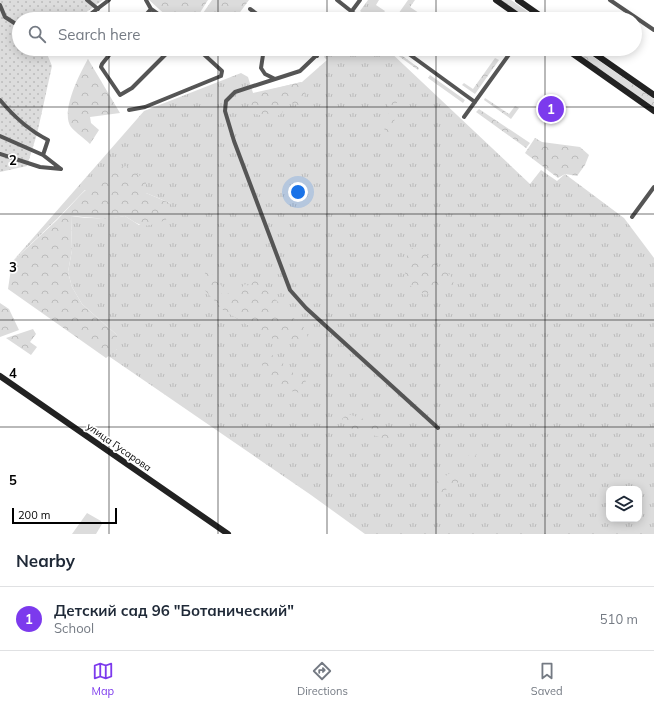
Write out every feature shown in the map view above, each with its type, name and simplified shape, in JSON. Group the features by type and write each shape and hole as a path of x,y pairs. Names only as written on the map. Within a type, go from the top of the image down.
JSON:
{"street":[{"path":"87,0 98,9"},
{"path":"94,12 108,0"},
{"path":"146,0 151,9 155,12"},
{"path":"337,0 352,11 360,0"},
{"path":"496,0 513,12"},
{"path":"518,0 535,12"},
{"path":"610,0 628,12"},
{"path":"0,5 5,17 12,22"},
{"path":"148,12 151,9"},
{"path":"250,9 254,12"},
{"path":"642,22 654,30"},
{"path":"108,56 102,64 107,77 120,95 132,88 164,56"},
{"path":"129,110 145,107 221,76 222,72 218,66 206,56"},
{"path":"263,56 261,68 265,74 275,80"},
{"path":"317,56 300,71 235,92 226,101 225,111 234,141 290,290 306,308 438,428"},
{"path":"412,56 475,102"},
{"path":"464,117 508,56"},
{"path":"576,56 654,111"},
{"path":"598,56 654,95"},
{"path":"0,100 12,115 28,130 48,140 43,155"},
{"path":"0,136 43,155 61,170 40,167 0,154"},
{"path":"632,217 654,187"},
{"name":"улица Гусарова","path":"0,376 228,534"}],"green space":[{"path":"0,0 103,0 87,12 12,12 12,56 48,56 52,66 37,134 27,166 0,172"},
{"path":"149,0 208,0 200,12 162,12"},
{"path":"212,0 249,0 240,12 204,12"},
{"path":"368,0 379,0 376,5 385,11 361,12 360,11"},
{"path":"408,0 415,0 410,7 418,12 400,12"},
{"path":"501,0 511,0 528,12 518,12"},
{"path":"325,56 394,56 530,184 541,170 557,181 565,174 624,218 654,258 654,534 365,534 311,495 107,355 117,349 117,335 82,304 72,287 68,272 72,250 71,216 85,218 111,218 125,216 139,225 170,203 146,193 85,190 12,262 144,111 241,73 248,77 253,93 302,82 327,60"},
{"path":"399,56 403,56 419,68 418,70"},
{"path":"581,56 592,56 654,99 654,107"},
{"path":"495,58 499,60 475,94 462,85 464,83 473,89"},
{"path":"88,59 120,113 90,117 91,123 99,130 90,144 71,127 68,120 69,103 72,93 80,73"},
{"path":"430,75 465,100 463,103 428,78"},
{"path":"301,82 305,94 300,106 290,102 286,104 282,113 273,119 252,113 249,90 251,89 253,94"},
{"path":"392,93 397,102 394,124 389,136 385,133 384,126 390,110 385,100"},
{"path":"485,98 509,114 515,106 519,108 511,119 484,100"},
{"path":"479,109 530,143 526,148 476,112"},
{"path":"535,138 542,142 580,147 589,155 585,165 577,176 565,174 558,178 525,153"},
{"path":"126,166 146,180 146,193 170,203 166,220 145,226 136,223 125,216 108,219 71,216 72,250 68,272 72,287 82,304 117,335 117,349 106,358 8,289 12,262 96,181 115,170"},
{"path":"412,248 424,250 430,259 450,275 454,284 452,287 431,291 426,295 409,285 405,266 407,255"},
{"path":"206,271 211,272 223,288 221,295 224,297 234,288 239,291 245,284 249,286 254,281 263,280 265,289 280,304 280,312 298,321 304,328 308,338 289,343 279,342 223,310 200,285"},
{"path":"0,303 9,309 19,330 0,337"},
{"path":"33,329 36,334 30,342 37,347 31,355 6,338"},
{"path":"275,355 275,363 283,362 284,372 293,369 293,379 300,383 305,379 310,394 285,389 272,382 264,369 261,360 267,356"},
{"path":"430,413 438,413 441,423 429,417"},
{"path":"347,414 359,417 382,427 392,435 393,439 390,440 351,429 342,419"},
{"path":"473,447 476,455 468,464 465,462"},
{"path":"455,467 460,469 457,488 453,488 451,484 445,491 443,499 432,485 450,473 450,469"},
{"path":"87,513 101,521 102,524 96,534 72,534"}],"place":[{"name":"Детский сад 96 \"Ботанический\"","path":"551,109"}]}
